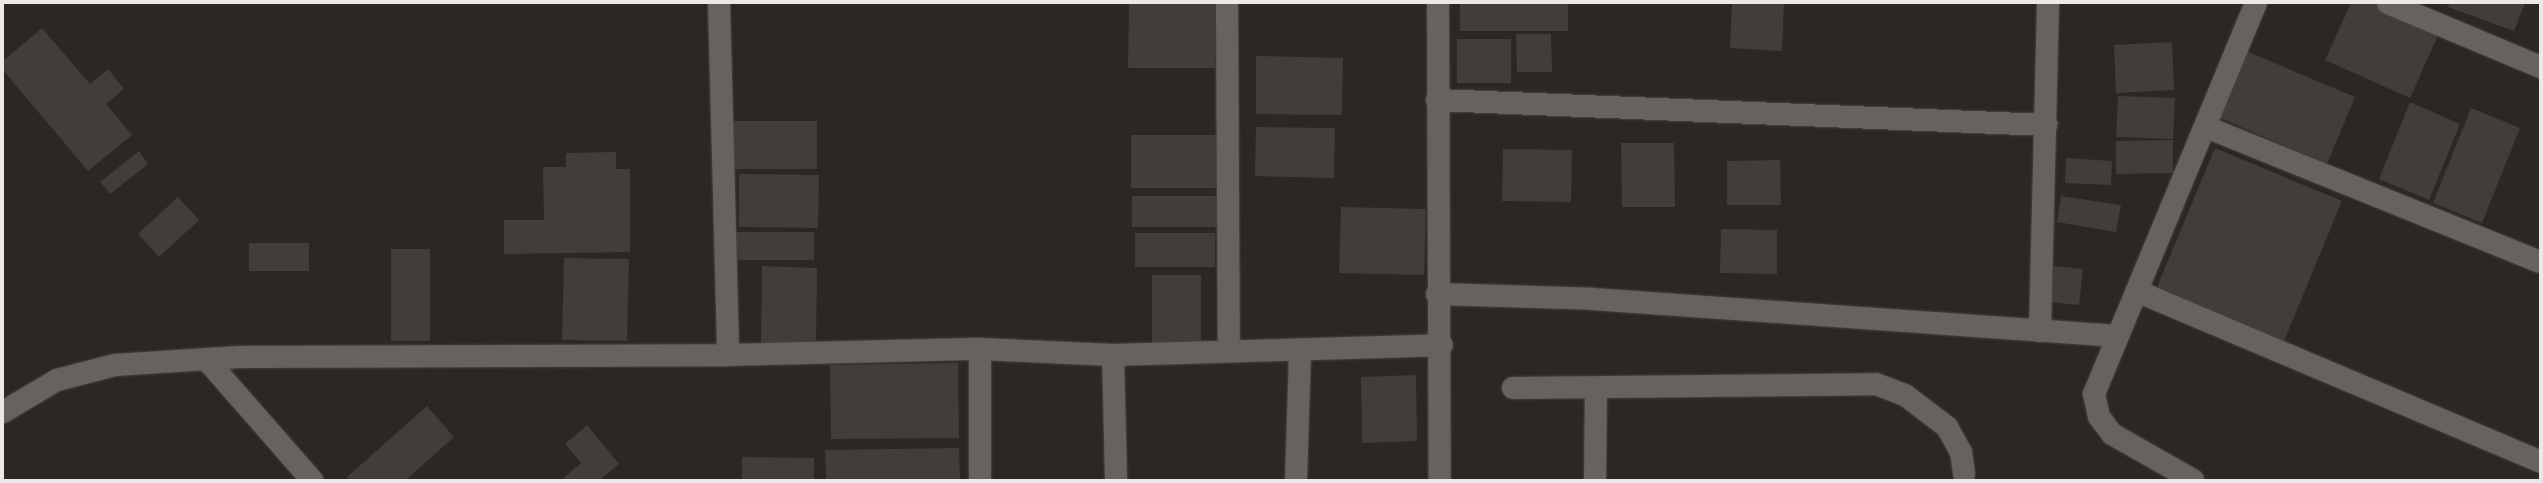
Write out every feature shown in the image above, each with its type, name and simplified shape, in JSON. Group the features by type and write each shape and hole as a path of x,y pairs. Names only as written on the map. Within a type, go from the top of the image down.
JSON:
{"street":[{"path":"713,3 728,355"},
{"path":"1227,3 1229,351"},
{"path":"1438,3 1437,294 1442,345 1440,480"},
{"path":"2040,331 2048,3"},
{"path":"2193,480 2112,434 2099,417 2094,394 2118,336 2139,292 2256,3"},
{"path":"2388,3 2540,67"},
{"path":"1437,100 2046,125"},
{"path":"2206,127 2540,262"},
{"path":"2139,292 2540,461"},
{"path":"1437,294 1592,298 2118,336"},
{"path":"3,412 57,380 115,365 206,359 728,355 980,349 1113,355 1229,351 1300,351 1442,345"},
{"path":"980,349 980,480"},
{"path":"1296,480 1300,351"},
{"path":"1113,355 1116,480"},
{"path":"206,359 312,480"},
{"path":"1513,388 1876,384 1904,395 1947,427 1961,452 1964,474"},
{"path":"1595,480 1596,388"}],"building":[{"path":"1129,3 1216,3 1215,68 1128,68"},
{"path":"1460,3 1568,3 1568,31 1460,31"},
{"path":"1732,3 1784,3 1782,51 1730,48"},
{"path":"2351,3 2373,3 2439,33 2410,98 2325,60"},
{"path":"2449,3 2525,3 2514,31 2448,7"},
{"path":"42,28 90,84 108,69 124,89 106,104 132,135 88,171 3,70 3,61"},
{"path":"1516,34 1551,34 1552,72 1517,72"},
{"path":"1457,39 1511,39 1511,83 1457,83"},
{"path":"2172,42 2174,90 2116,93 2114,45"},
{"path":"2246,51 2355,97 2327,164 2218,117"},
{"path":"1256,56 1343,58 1342,115 1256,114"},
{"path":"2118,96 2175,98 2173,139 2116,137"},
{"path":"2410,102 2460,124 2429,200 2379,179"},
{"path":"2471,108 2520,128 2482,223 2433,203"},
{"path":"728,121 817,121 817,169 728,169"},
{"path":"1256,127 1335,128 1334,178 1255,176"},
{"path":"1131,135 1220,135 1220,188 1131,188"},
{"path":"2173,140 2173,173 2116,174 2116,141"},
{"path":"1621,143 1674,143 1675,207 1622,207"},
{"path":"2215,148 2342,201 2284,341 2157,287"},
{"path":"1503,149 1572,150 1571,202 1502,201"},
{"path":"139,151 148,164 110,194 100,182"},
{"path":"616,152 616,169 630,169 630,252 504,254 504,220 544,220 543,167 566,167 566,153"},
{"path":"2066,158 2112,161 2111,185 2065,183"},
{"path":"1780,160 1781,205 1727,205 1727,161"},
{"path":"739,174 819,175 818,228 739,227"},
{"path":"1132,196 1218,196 1218,227 1132,227"},
{"path":"2061,196 2121,205 2116,232 2057,222"},
{"path":"178,197 199,220 159,257 138,234"},
{"path":"1341,207 1426,209 1424,275 1339,273"},
{"path":"1721,229 1777,230 1777,274 1720,273"},
{"path":"733,232 814,232 814,260 733,260"},
{"path":"1135,233 1215,233 1215,267 1135,267"},
{"path":"249,243 309,243 309,271 249,271"},
{"path":"391,249 430,249 430,341 391,341"},
{"path":"564,258 629,259 627,341 562,340"},
{"path":"762,266 817,268 816,346 761,345"},
{"path":"2054,266 2083,269 2079,305 2050,302"},
{"path":"1152,275 1201,275 1201,349 1152,349"},
{"path":"958,363 959,438 831,439 830,365"},
{"path":"1416,375 1417,441 1362,443 1361,377"},
{"path":"427,406 454,437 406,480 349,480 347,477"},
{"path":"587,425 619,464 600,480 561,480 581,463 565,444"},
{"path":"959,448 960,480 826,480 825,450"},
{"path":"742,457 814,458 814,480 742,480"}]}
